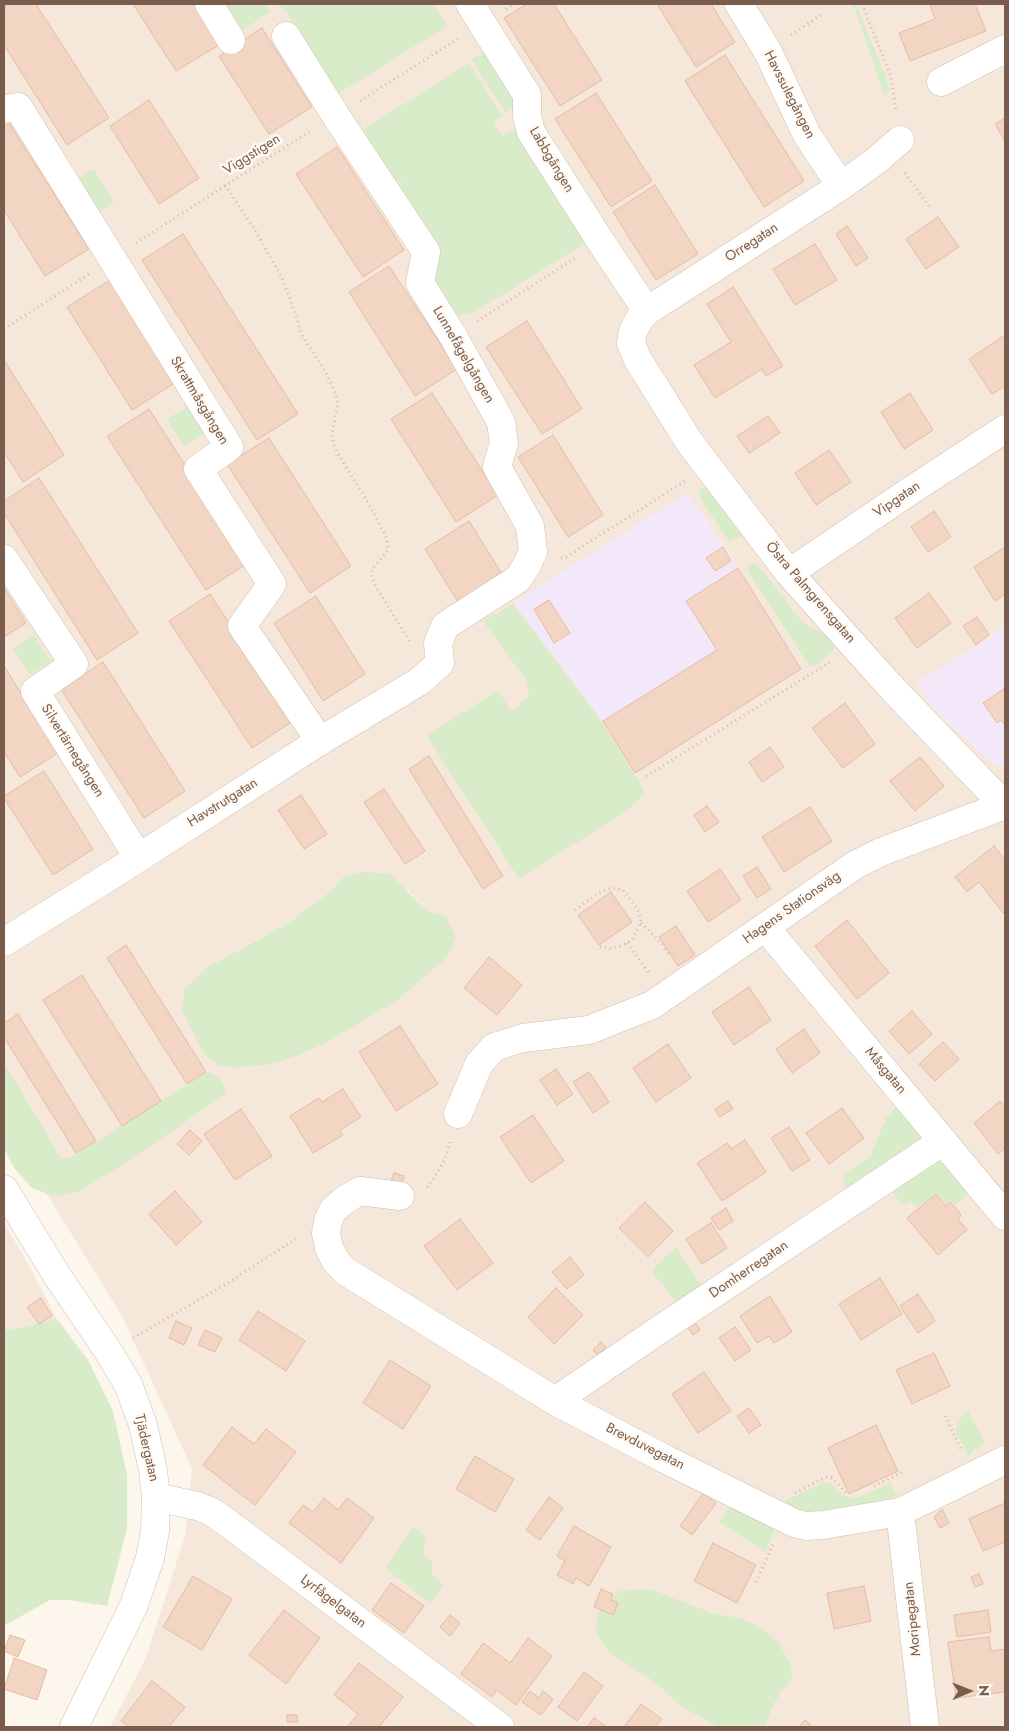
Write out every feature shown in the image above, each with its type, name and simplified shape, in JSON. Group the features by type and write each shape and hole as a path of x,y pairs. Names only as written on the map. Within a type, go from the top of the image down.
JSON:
{"street":[{"path":"208,4 231,40"},
{"name":"Havssulegången","path":"738,4 768,52 808,135 841,186"},
{"name":"Labbgången","path":"476,14 527,95 526,116 531,132 647,311"},
{"name":"Lunnefågelgången","path":"286,36 336,116 426,252 420,282 453,336 501,422 504,443 497,467 530,526 533,551 518,579 445,626 438,643 440,663"},
{"path":"941,82 1005,49"},
{"name":"Skrattmåsgången","path":"4,108 18,107 230,447 198,469 272,584 242,626 320,741"},
{"name":"Orregatan","path":"638,360 632,343 633,331 640,318 647,311 841,186 877,160 900,140"},
{"name":"Östra Palmgrensgatan","path":"638,360 690,443 789,573 890,686 1005,805"},
{"name":"Vipgatan","path":"789,573 1005,429"},
{"name":"Silvertärnegången","path":"4,559 74,664 35,691 138,857"},
{"name":"Havstrutgatan","path":"4,942 320,741 420,681 440,663"},
{"name":"Hagens Stationsväg","path":"458,1114 479,1064 494,1047 523,1038 589,1030 652,1005 855,864 881,852 1005,805"},
{"name":"Måsgatan","path":"765,927 944,1140 1005,1216"},
{"name":"Domherregatan","path":"555,1401 944,1140"},
{"name":"Tjädergatan","path":"4,1189 51,1267 128,1384 143,1425 154,1470 156,1497 150,1558 134,1605 74,1727"},
{"path":"326,1233 328,1221 333,1210 346,1199 360,1191 400,1196"},
{"name":"Brevduvegatan","path":"326,1233 329,1248 335,1260 345,1271 555,1401 779,1515 806,1526 900,1512 1005,1460"},
{"name":"Lyrfågelgatan","path":"156,1497 197,1506 225,1520 500,1727"},
{"name":"Moripegatan","path":"900,1512 925,1727"}],"path":[{"name":"Viggstigen","path":"4,329 225,185 336,116 476,14 514,4"},
{"path":"862,4 891,77 900,140 898,164 929,206"},
{"path":"768,52 779,42 820,15"},
{"path":"225,185 253,227 280,274 302,335 326,373 334,390 338,403 332,433 333,443 388,539 388,550 370,574 374,585 410,642 440,663"},
{"path":"453,336 601,242"},
{"path":"528,563 566,557 708,466"},
{"path":"646,776 856,646"},
{"path":"576,910 602,891 617,888 622,890 637,908 640,922 636,935 627,943 610,948 598,947"},
{"path":"640,922 663,945 672,960"},
{"path":"627,943 666,995"},
{"path":"400,1196 414,1198 434,1178 445,1159 458,1114"},
{"path":"160,1323 228,1283 294,1240 326,1233"},
{"path":"946,1416 974,1475"},
{"path":"867,1489 903,1472"},
{"path":"756,1582 779,1515 780,1500 826,1477 832,1478 844,1492 850,1495"}],"shaded area":[{"path":"4,4 1005,4 1005,627 917,683 931,706 955,729 994,764 1005,765 1005,1727 763,1727 766,1725 772,1707 792,1678 740,1618 712,1613 685,1604 597,1634 608,1652 653,1681 682,1707 720,1727 110,1727 145,1660 185,1536 192,1469 122,1316 4,1125","holes":["687,493 738,568 801,668 637,771 603,721","345,877 407,889 427,911 360,1021 325,1043 268,1065 234,1068 218,1065 238,950 290,922 328,893"]},
{"path":"687,493 802,668 637,772 603,721 513,603"},
{"path":"1005,627 1005,765 994,764 931,706 917,683"},
{"path":"4,1223 57,1319 11,1330 4,1329"}],"green space":[{"path":"226,4 265,4 270,12 243,30"},
{"path":"278,4 433,4 447,26 338,94 287,13"},
{"path":"853,4 856,4 890,89 885,95 883,91"},
{"path":"484,51 517,104 506,113 472,60"},
{"path":"469,63 502,116 493,122 502,136 516,129 522,135 587,242 473,313 459,316 456,315 433,281 396,187 402,181 395,184 361,131"},
{"path":"94,169 114,203 96,214 75,180"},
{"path":"190,405 206,432 184,446 167,419"},
{"path":"707,488 744,534 730,543 700,498 699,490"},
{"path":"752,564 756,564 767,576 803,623 826,635 834,645 833,651 819,663 810,667 752,578 747,568"},
{"path":"513,604 602,722 645,792 632,807 519,879 427,736 498,690 511,711 529,697 527,681 483,621"},
{"path":"34,635 50,661 30,674 13,648"},
{"path":"364,872 390,874 427,911 447,917 456,938 447,957 399,999 325,1043 293,1057 268,1065 234,1068 218,1065 204,1054 182,1010 185,989 208,967 290,922 328,893 345,876"},
{"path":"4,1063 61,1158 71,1157 208,1072 220,1078 227,1093 127,1162 77,1192 56,1197 32,1188 14,1168 4,1148"},
{"path":"899,1104 924,1138 850,1189 845,1186 844,1175 870,1157 886,1118"},
{"path":"936,1158 947,1160 972,1190 955,1205 950,1200 946,1203 936,1193 916,1208 910,1201 902,1206 891,1188"},
{"path":"676,1247 704,1289 680,1306 653,1273 654,1268"},
{"path":"57,1319 88,1360 113,1411 127,1475 127,1529 107,1606 68,1600 50,1600 4,1626 4,1329 11,1330"},
{"path":"968,1411 985,1443 974,1450 968,1457 955,1429 962,1416"},
{"path":"825,1482 830,1483 845,1496 851,1498 860,1497 890,1483 897,1495 875,1505 809,1519 782,1505 784,1501"},
{"path":"731,1504 772,1527 774,1532 765,1552 719,1522"},
{"path":"413,1528 419,1530 425,1538 424,1556 433,1563 431,1572 443,1586 430,1603 385,1568"},
{"path":"650,1589 712,1613 740,1618 757,1625 778,1642 791,1664 792,1678 772,1707 766,1725 763,1727 720,1727 711,1723 682,1707 653,1681 608,1652 597,1634 596,1621 601,1609 620,1591"}],"building":[{"path":"5,4 36,4 109,118 67,145 4,45"},
{"path":"133,4 193,4 219,45 176,71"},
{"path":"527,4 554,4 602,80 560,106 504,18"},
{"path":"657,4 711,4 735,42 696,67"},
{"path":"930,4 975,4 986,31 910,61 899,33 935,19"},
{"path":"262,28 312,107 269,134 219,56"},
{"path":"725,55 804,181 764,207 685,81"},
{"path":"596,93 652,181 611,207 555,119"},
{"path":"149,100 199,178 159,204 110,126"},
{"path":"1005,118 1005,141 995,124"},
{"path":"7,120 89,249 45,276 4,210 4,122"},
{"path":"337,147 404,250 363,277 296,174"},
{"path":"655,185 698,254 656,280 613,212"},
{"path":"938,217 959,247 926,269 906,239"},
{"path":"847,226 868,258 856,266 836,234"},
{"path":"183,234 298,414 257,440 142,260"},
{"path":"815,244 837,280 795,305 773,269"},
{"path":"389,266 457,369 415,396 349,292"},
{"path":"110,280 175,383 132,410 67,307"},
{"path":"733,287 783,366 766,376 762,369 715,398 694,365 731,342 707,304"},
{"path":"527,321 582,409 542,434 486,347"},
{"path":"1005,335 1005,386 992,394 969,359"},
{"path":"4,360 64,455 23,482 4,452"},
{"path":"432,393 498,495 456,522 391,419"},
{"path":"910,393 933,430 904,449 881,412"},
{"path":"149,409 248,563 206,590 107,436"},
{"path":"768,416 780,433 749,453 737,436"},
{"path":"553,435 603,515 568,537 518,457"},
{"path":"269,438 351,566 310,593 227,464"},
{"path":"829,450 851,482 816,505 795,473"},
{"path":"39,478 138,633 97,660 4,513 4,501"},
{"path":"934,511 951,537 928,552 911,527"},
{"path":"469,521 502,574 458,602 425,549"},
{"path":"723,547 731,561 715,571 706,558"},
{"path":"1005,547 1005,594 995,601 974,567"},
{"path":"738,568 801,669 635,773 603,721 717,650 686,601"},
{"path":"4,588 26,623 4,637"},
{"path":"929,593 951,623 917,648 895,618"},
{"path":"210,594 293,721 252,748 169,621"},
{"path":"316,596 365,674 323,701 274,623"},
{"path":"549,600 570,633 554,643 534,609"},
{"path":"977,617 989,635 976,645 963,626"},
{"path":"103,662 185,791 144,818 61,689"},
{"path":"4,666 58,753 20,777 4,752"},
{"path":"1005,688 1005,725 1001,720 997,723 983,703"},
{"path":"845,703 875,744 843,768 812,728"},
{"path":"770,747 784,767 762,782 749,762"},
{"path":"429,756 503,876 483,889 409,769"},
{"path":"920,757 944,786 915,811 890,781"},
{"path":"44,771 93,849 53,875 4,798 4,796"},
{"path":"384,789 425,851 405,864 364,802"},
{"path":"301,795 327,834 304,849 278,810"},
{"path":"707,806 719,822 705,832 694,815"},
{"path":"810,807 832,841 784,872 762,837"},
{"path":"994,846 1005,860 1005,911 1003,913 979,882 967,892 955,877"},
{"path":"757,867 771,889 757,898 743,876"},
{"path":"720,869 741,900 708,922 687,891"},
{"path":"611,892 632,922 599,945 578,915"},
{"path":"847,920 889,973 857,999 815,946"},
{"path":"676,926 695,955 678,966 659,937"},
{"path":"126,945 206,1072 187,1084 107,958"},
{"path":"489,957 522,985 497,1015 464,988"},
{"path":"82,975 161,1101 122,1126 43,1000"},
{"path":"749,987 771,1020 734,1045 712,1012"},
{"path":"912,1011 932,1034 909,1054 889,1031"},
{"path":"18,1014 96,1141 76,1153 4,1037 4,1023"},
{"path":"400,1026 438,1084 396,1111 359,1052"},
{"path":"804,1029 820,1053 792,1073 776,1049"},
{"path":"943,1042 959,1059 935,1081 919,1064"},
{"path":"668,1044 691,1078 656,1102 633,1068"},
{"path":"556,1069 573,1094 557,1105 540,1080"},
{"path":"589,1072 609,1102 593,1113 573,1082"},
{"path":"343,1089 361,1117 340,1130 343,1135 313,1153 290,1116 319,1098 322,1102"},
{"path":"728,1101 733,1109 719,1117 715,1109"},
{"path":"1000,1101 1005,1107 1005,1148 998,1154 974,1123"},
{"path":"842,1108 864,1138 829,1164 806,1133"},
{"path":"241,1109 272,1156 235,1180 204,1134"},
{"path":"533,1115 564,1161 531,1183 500,1137"},
{"path":"789,1127 810,1160 792,1171 771,1138"},
{"path":"190,1130 202,1141 189,1155 177,1144"},
{"path":"745,1140 766,1172 722,1201 697,1163 727,1143 731,1149"},
{"path":"394,1173 404,1176 401,1187 390,1184"},
{"path":"175,1191 202,1222 176,1245 149,1214"},
{"path":"936,1194 946,1206 950,1202 955,1207 961,1215 958,1219 967,1230 938,1255 907,1218"},
{"path":"645,1202 673,1231 648,1257 619,1228"},
{"path":"726,1208 733,1221 719,1230 711,1218"},
{"path":"460,1219 493,1263 457,1290 424,1246"},
{"path":"711,1223 727,1248 702,1264 686,1239"},
{"path":"570,1257 584,1275 567,1289 552,1272"},
{"path":"880,1278 902,1314 861,1340 839,1304"},
{"path":"556,1288 583,1315 554,1344 528,1317"},
{"path":"918,1294 935,1321 918,1333 900,1306"},
{"path":"770,1296 792,1332 774,1343 769,1336 757,1343 740,1316"},
{"path":"41,1298 52,1316 39,1324 27,1307"},
{"path":"258,1311 305,1341 286,1371 239,1340"},
{"path":"176,1321 192,1328 184,1345 169,1338"},
{"path":"694,1321 700,1330 693,1335 687,1326"},
{"path":"735,1327 751,1350 735,1361 719,1338"},
{"path":"205,1330 222,1338 215,1352 198,1345"},
{"path":"601,1342 606,1347 598,1355 593,1350"},
{"path":"934,1353 950,1386 912,1404 896,1370"},
{"path":"390,1360 431,1386 403,1429 363,1403"},
{"path":"704,1372 731,1411 698,1433 672,1394"},
{"path":"749,1408 761,1425 749,1433 737,1416"},
{"path":"876,1425 898,1471 849,1494 828,1448"},
{"path":"232,1427 254,1444 266,1429 296,1452 255,1505 203,1465"},
{"path":"475,1456 514,1479 495,1512 456,1489"},
{"path":"703,1493 716,1503 692,1535 680,1526"},
{"path":"549,1497 563,1508 540,1540 526,1530"},
{"path":"324,1498 338,1510 347,1498 374,1518 341,1563 289,1523 303,1505 313,1512"},
{"path":"1005,1503 1005,1542 983,1551 969,1519"},
{"path":"942,1509 949,1523 940,1528 934,1517"},
{"path":"574,1526 611,1547 589,1586 576,1578 573,1584 557,1575 565,1561 557,1556"},
{"path":"713,1543 756,1565 737,1603 694,1581"},
{"path":"979,1574 983,1584 975,1587 971,1577"},
{"path":"193,1576 232,1599 202,1650 163,1627"},
{"path":"391,1583 424,1606 404,1633 372,1610"},
{"path":"864,1586 871,1621 834,1629 827,1593"},
{"path":"601,1589 613,1594 611,1600 618,1603 613,1615 594,1607"},
{"path":"284,1610 320,1638 286,1684 249,1655"},
{"path":"988,1610 991,1632 957,1637 954,1615"},
{"path":"450,1615 460,1623 450,1636 440,1627"},
{"path":"10,1635 25,1640 18,1657 4,1651"},
{"path":"989,1637 991,1651 1005,1649 1005,1692 956,1698 948,1642"},
{"path":"528,1638 552,1656 516,1705 497,1690 492,1697 461,1674 483,1643 510,1663"},
{"path":"14,1658 47,1670 37,1700 4,1689"},
{"path":"359,1663 403,1697 379,1727 347,1727 358,1714 334,1695"},
{"path":"584,1672 603,1686 577,1721 558,1707"},
{"path":"152,1681 185,1707 169,1727 129,1727 121,1721"},
{"path":"530,1691 539,1698 543,1691 553,1699 541,1715 522,1702"},
{"path":"641,1704 662,1719 656,1727 624,1727"},
{"path":"287,1715 297,1715 298,1722 287,1722"},
{"path":"594,1718 607,1727 587,1727"},
{"path":"805,1720 813,1727 799,1727"}]}
